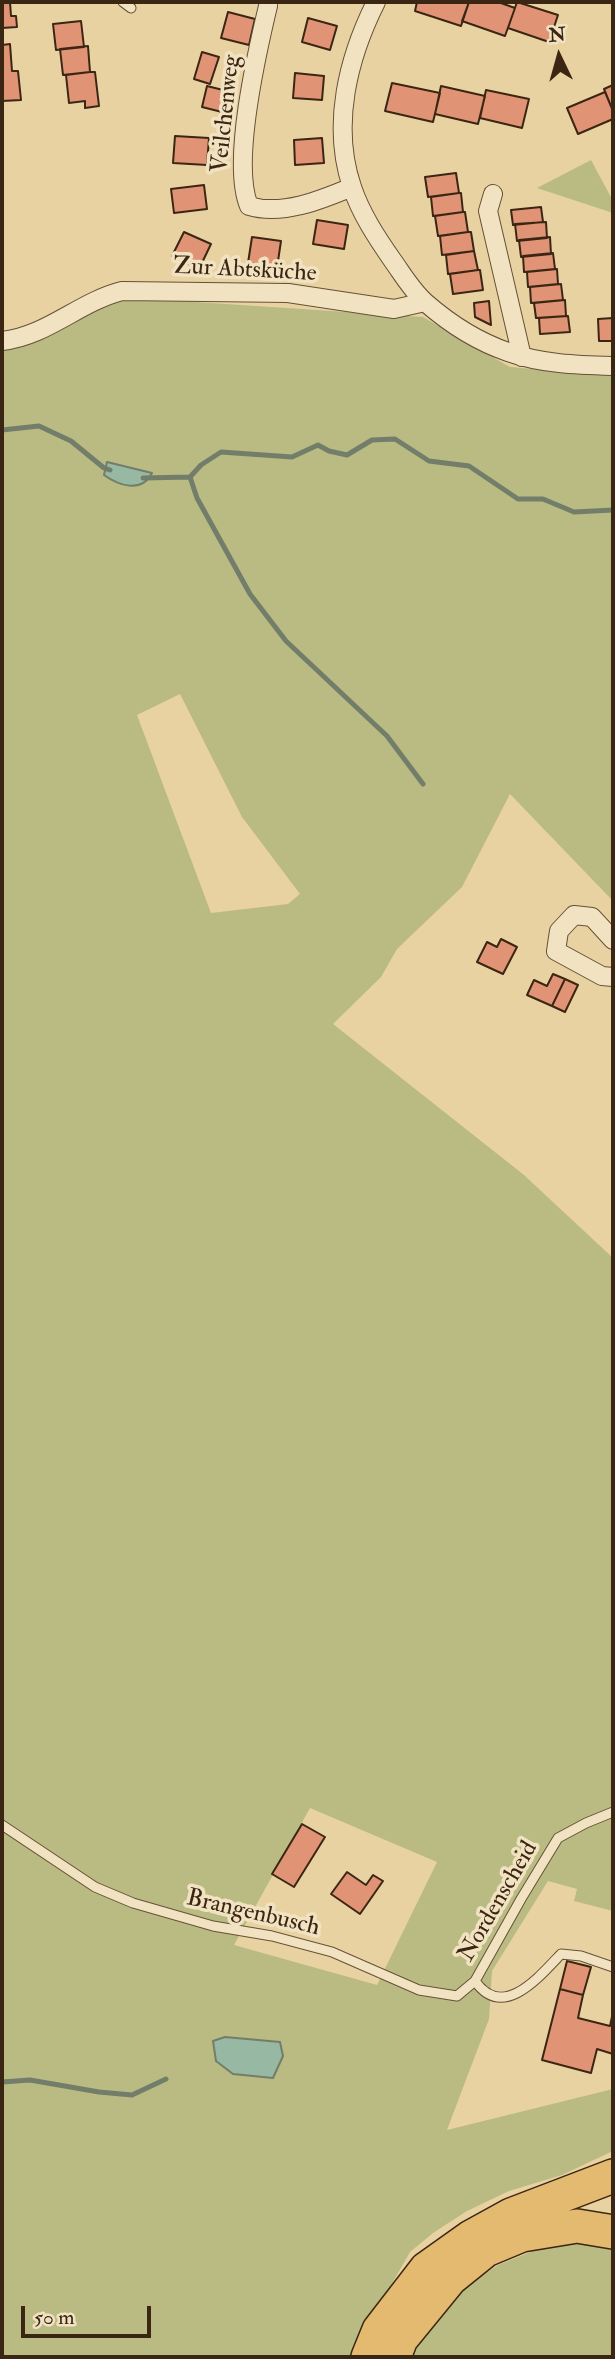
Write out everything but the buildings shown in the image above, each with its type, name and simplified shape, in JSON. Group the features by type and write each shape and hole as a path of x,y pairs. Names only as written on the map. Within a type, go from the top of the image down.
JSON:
{"highway":[{"path":"368,2357 379,2330 426,2269 471,2237 511,2215 613,2176"},
{"path":"394,2357 401,2339 450,2279 486,2250 522,2235 576,2226 613,2232"}],"street":[{"path":"376,2 362,28 353,55 344,102 346,164 352,187 368,222 389,256 425,302 456,325 496,347 522,357 613,366"},
{"name":"Veilchenweg","path":"268,6 248,107 244,151 245,193 249,206 280,209 352,187"},
{"path":"493,194 488,211 522,357"},
{"name":"Zur Abtsküche","path":"2,341 41,331 83,305 122,292 288,293 394,309 425,302"},
{"path":"613,940 592,917 574,915 559,931 556,951 602,976 613,977"}],"lane":[{"name":"Nordenscheid","path":"457,1996 475,1981 558,1838 613,1812"},
{"name":"Brangenbusch","path":"2,1825 95,1887 133,1903 213,1926 272,1936 332,1952 419,1990 457,1996"},
{"path":"475,1981 483,1992 500,1998 522,1992 561,1954 581,1956 613,1967"}],"green space":[{"path":"591,160 613,201 613,213 537,188"},
{"path":"135,298 423,317 510,367 613,376 613,901 510,794 462,887 397,949 381,977 333,1024 524,1175 613,1258 613,1911 574,1901 577,1889 548,1881 492,1971 489,2019 447,2130 613,2089 613,2151 562,2175 509,2191 467,2211 433,2233 410,2252 370,2322 354,2357 2,2357 2,339 117,300","holes":["180,694 242,817 300,894 288,904 211,913 137,715","310,1808 437,1862 377,1985 234,1945"]},
{"path":"568,2237 613,2243 613,2357 409,2357 413,2345 451,2297 498,2265"}],"shaded area":[{"path":"107,462 152,473 142,484 129,486 104,475"},
{"path":"225,2037 280,2042 283,2056 273,2078 233,2074 216,2061 213,2041"}],"waterway":[{"path":"2,430 39,426 71,441 110,470"},
{"path":"143,478 190,477 201,465 221,452 292,457 318,445 347,455 372,440 395,439 429,461 469,466 518,499 543,499 574,512 613,510"},
{"path":"190,477 197,498 250,594 286,641 387,736 423,784"},
{"path":"2,2082 30,2080 132,2095 166,2079"}]}
